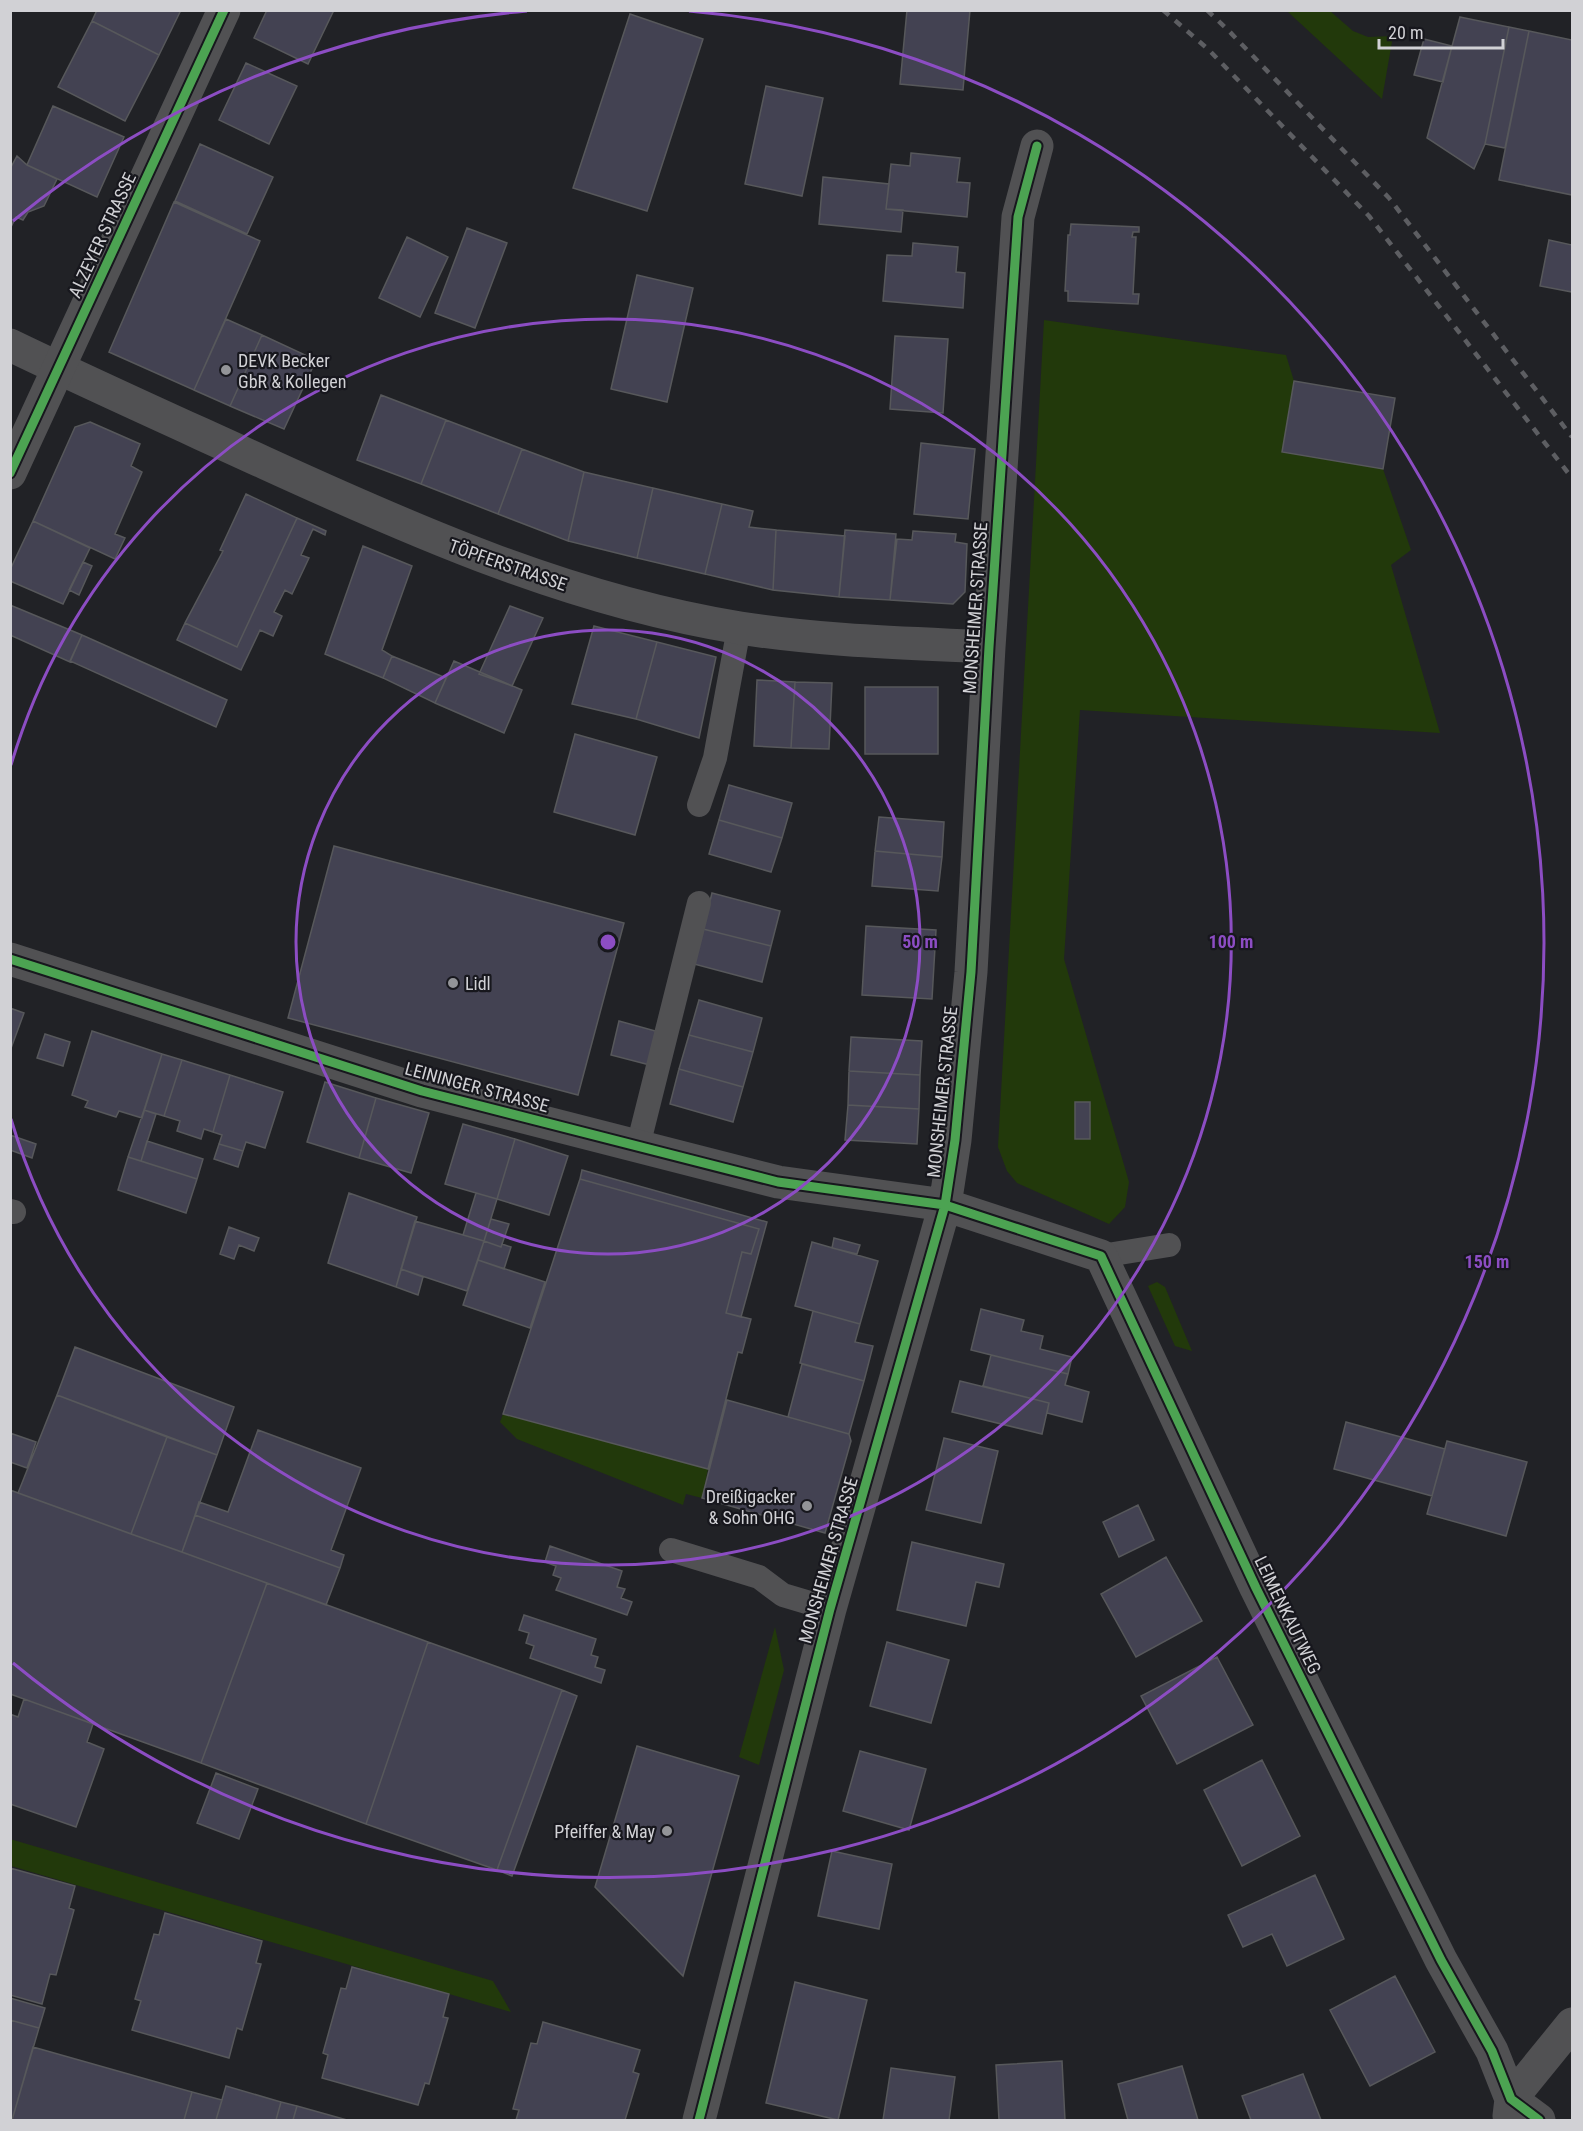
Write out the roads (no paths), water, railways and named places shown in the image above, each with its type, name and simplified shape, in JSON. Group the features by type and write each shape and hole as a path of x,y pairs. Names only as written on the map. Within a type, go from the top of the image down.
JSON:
{"street":[{"name":"ALZEYER STRASSE","path":"10,473 224,10"},
{"name":"MONSHEIMER STRASSE","path":"699,2121 830,1610 945,1205 955,1140 971,972 989,647 1018,217 1037,146"},
{"name":"TÖPFERSTRASSE","path":"10,345 442,542 519,571 584,591 739,628 852,640 989,647"},
{"name":"LEININGER STRASSE","path":"10,959 422,1091 778,1182 945,1205"},
{"path":"945,1205 1101,1256"},
{"name":"LEIMENKAUTWEG","path":"1101,1256 1256,1588 1441,1960 1492,2051 1510,2110"},
{"path":"1539,2121 1510,2110 1572,2024"}],"lane":[{"path":"699,805 715,758 739,628"},
{"path":"638,1146 699,903"},
{"path":"1101,1256 1169,1245"},
{"path":"671,1550 759,1577 783,1595 830,1610"}],"railway":[{"path":"1163,10 1209,50 1369,216 1572,478"},
{"path":"1207,10 1389,198 1572,437"}],"place":[{"name":"DEVK Becker GbR & Kollegen","path":"226,370"},
{"name":"Lidl","path":"453,983"},
{"name":"Dreißigacker & Sohn OHG","path":"807,1506"},
{"name":"Pfeiffer & May","path":"667,1831"}]}
